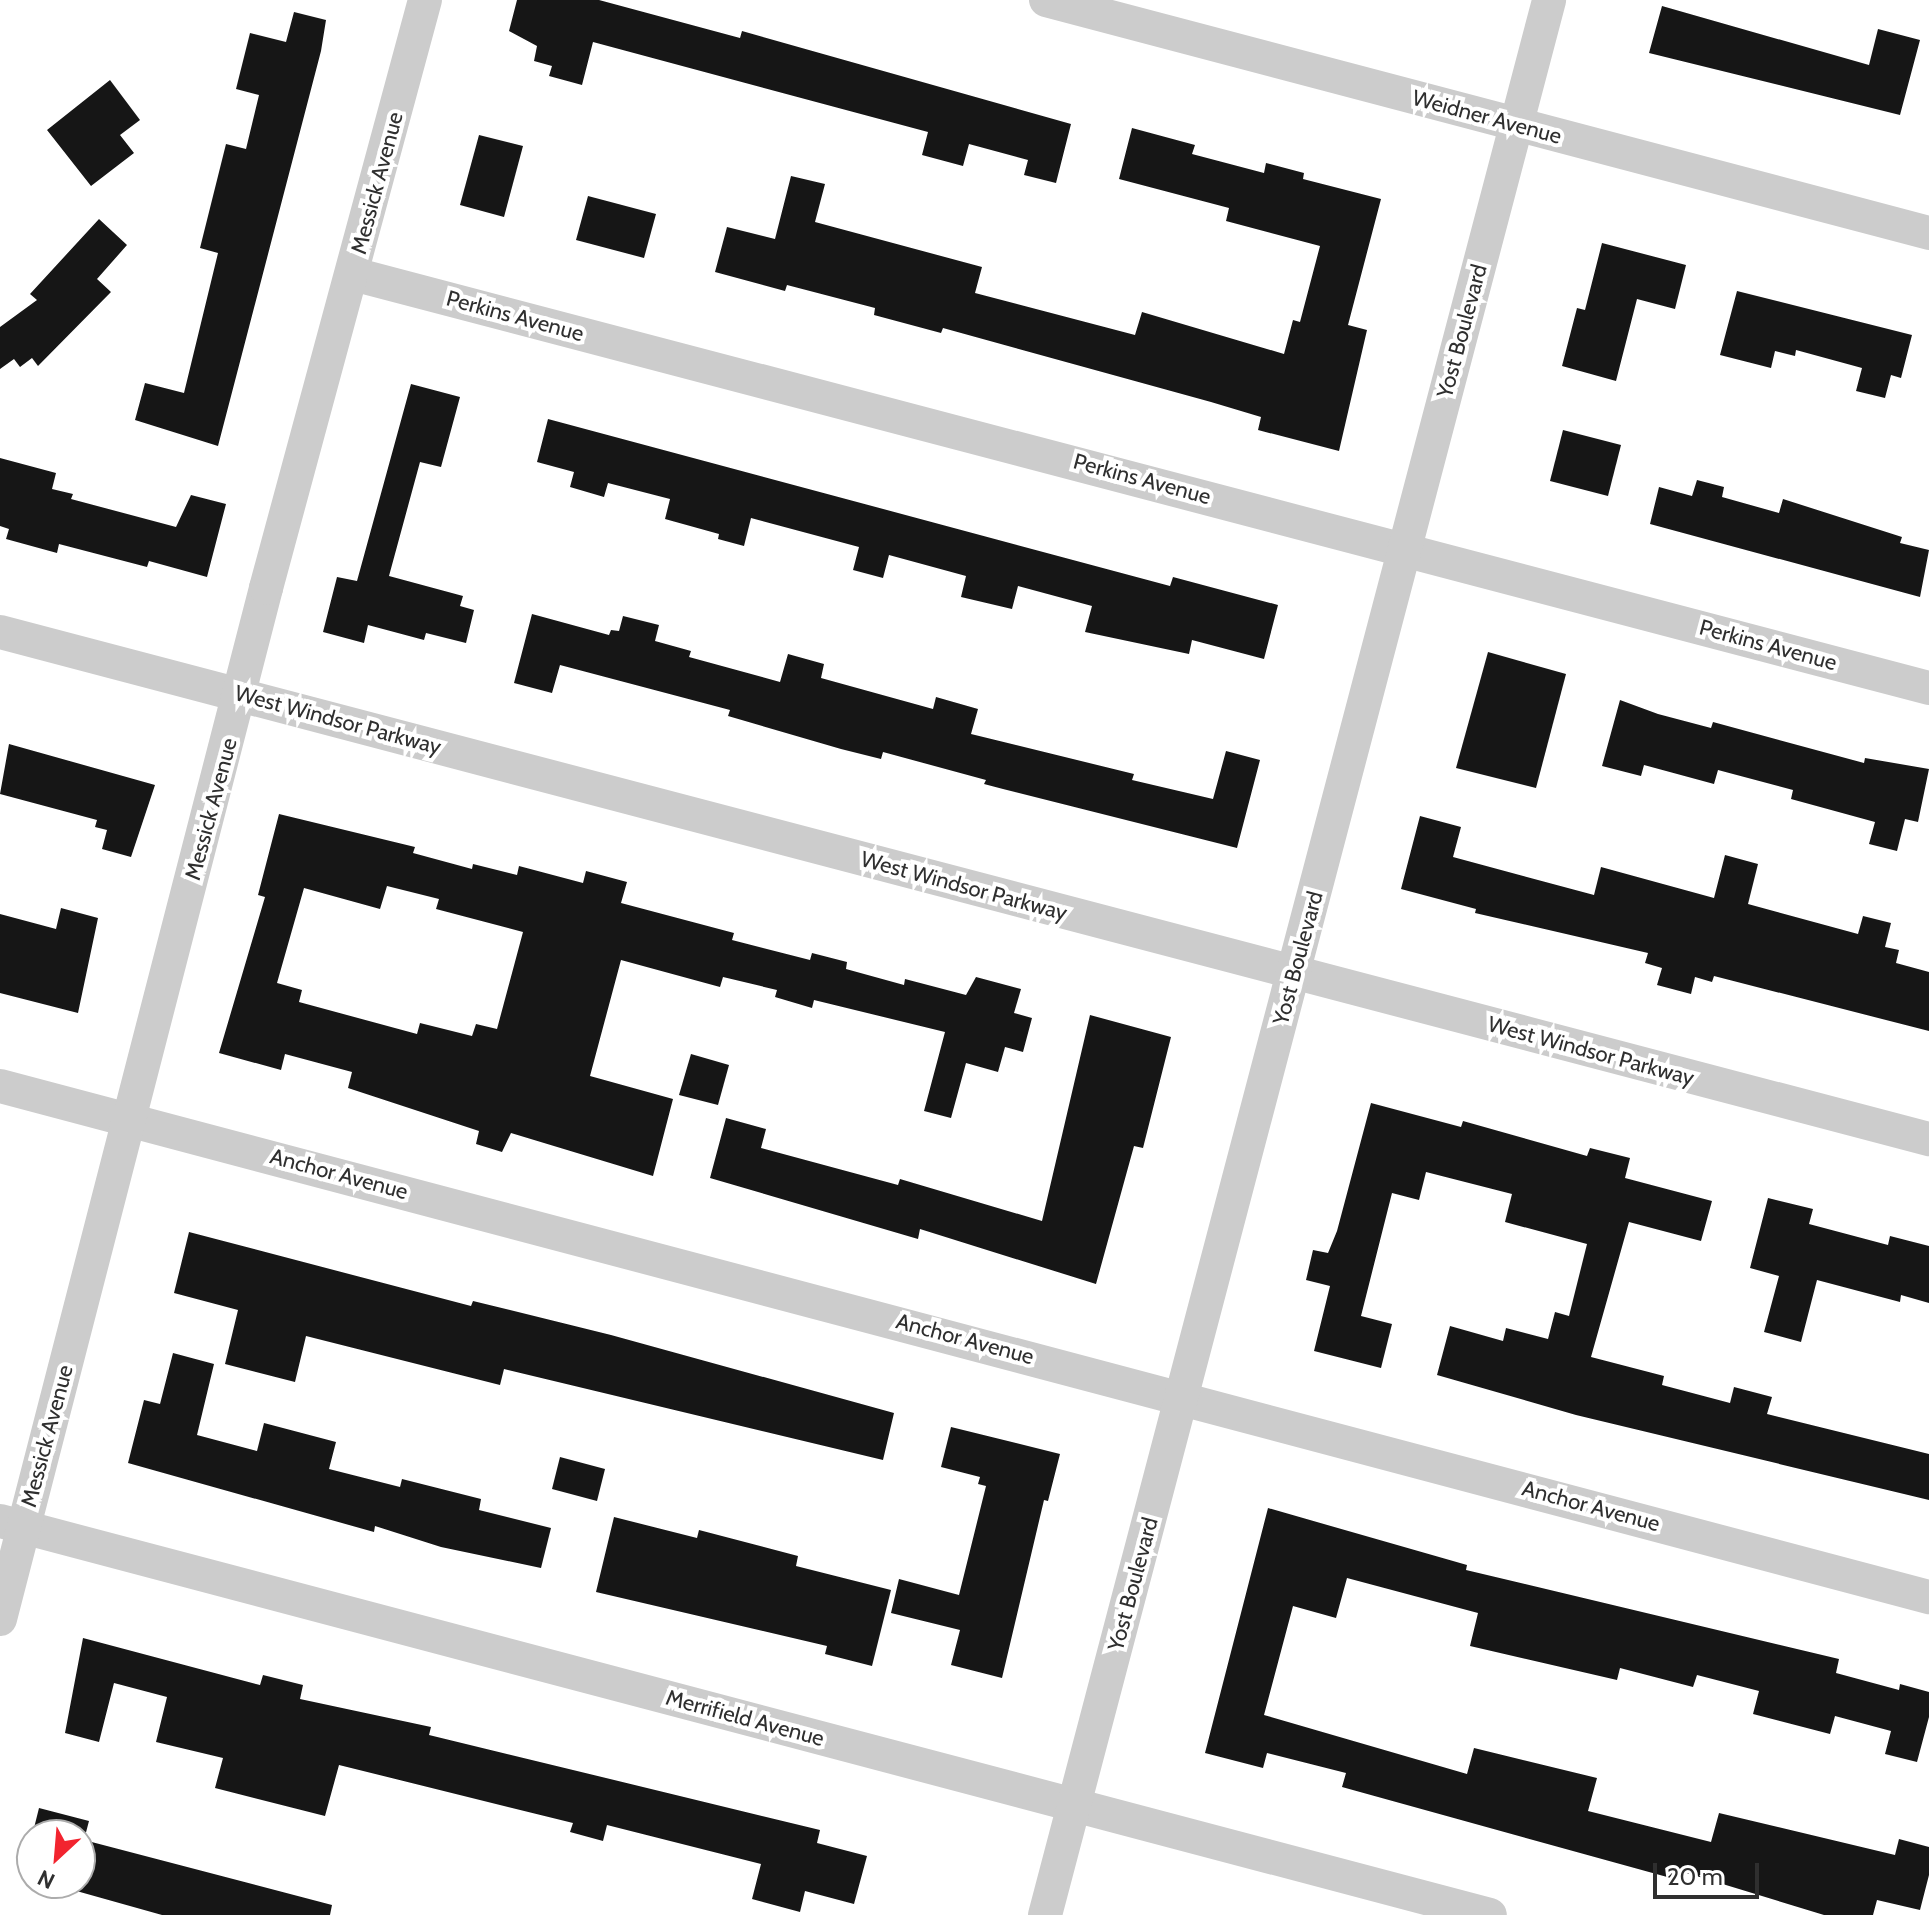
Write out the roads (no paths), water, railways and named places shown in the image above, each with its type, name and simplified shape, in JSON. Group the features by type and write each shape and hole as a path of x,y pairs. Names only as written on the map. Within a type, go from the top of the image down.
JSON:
{"street":[{"name":"Messick Avenue","path":"0,1619 11,1524 130,1119 425,0"},
{"name":"Weidner Avenue","path":"1046,0 1929,233"},
{"name":"Yost Boulevard","path":"1045,1915 1549,0"},
{"name":"Perkins Avenue","path":"353,274 1404,547 1929,688"},
{"name":"West Windsor Parkway","path":"0,632 1929,1139"},
{"name":"Anchor Avenue","path":"0,1086 1182,1396 1929,1597"},
{"name":"Merrifield Avenue","path":"11,1524 1490,1915"}]}
